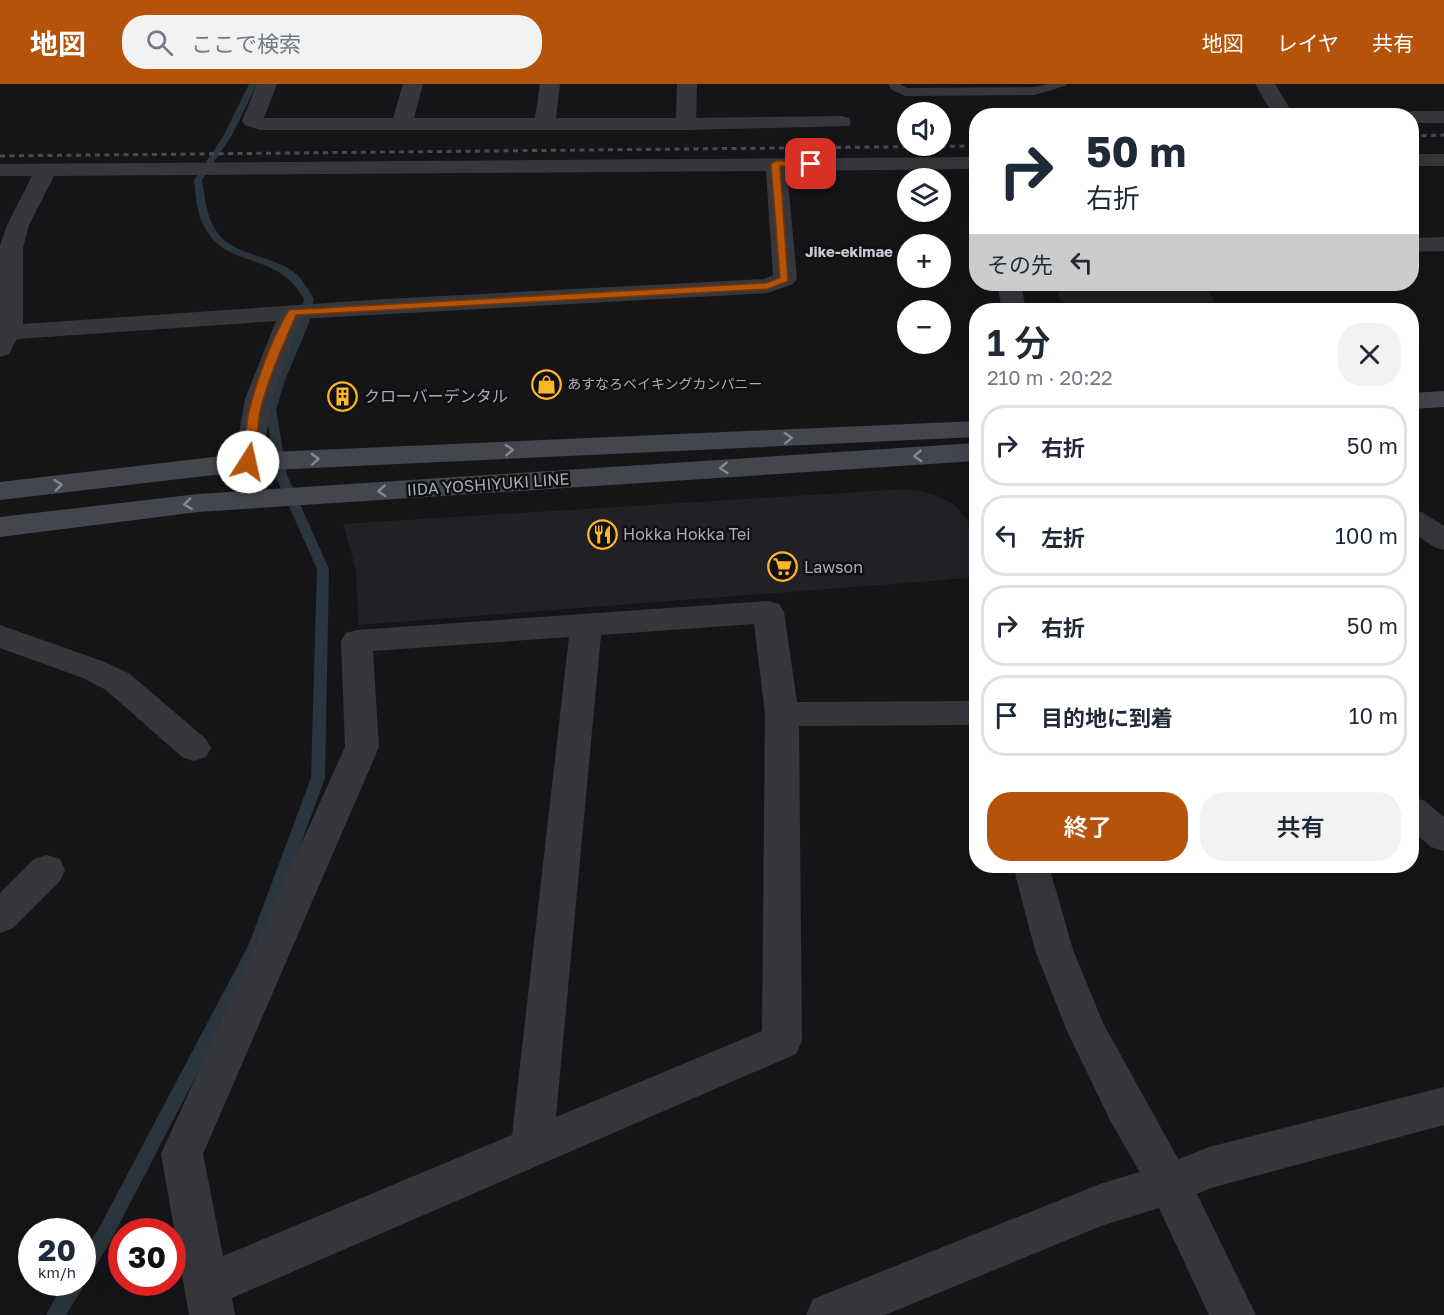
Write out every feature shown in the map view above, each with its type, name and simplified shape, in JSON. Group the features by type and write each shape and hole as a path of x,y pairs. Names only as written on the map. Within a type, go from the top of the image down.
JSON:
{"main road":[{"path":"1419,401 1444,399"},
{"path":"1419,422 1444,420"},
{"name":"IIDA YOSHIYUKI LINE","path":"0,491 248,462 969,429"},
{"name":"IIDA YOSHIYUKI LINE","path":"0,527 198,503 969,452"}],"street":[{"path":"267,84 252,121 260,124 842,122"},
{"path":"402,124 413,84"},
{"path":"545,123 550,84"},
{"path":"686,124 687,84"},
{"path":"1265,84 1280,108"},
{"path":"1419,117 1444,117"},
{"path":"1419,160 1444,160"},
{"path":"0,170 969,163"},
{"path":"3,338 292,312 768,286 785,279 776,164"},
{"path":"3,338 12,321 11,248 18,225 46,170"},
{"path":"1419,245 1444,244"},
{"path":"248,462 254,413 269,364 292,312"},
{"path":"1419,524 1444,540"},
{"path":"768,612 782,714 782,1041 532,1148 209,1301 182,1154 362,747 357,641 768,612"},
{"path":"532,1148 586,625"},
{"path":"0,636 94,670 118,682 195,748"},
{"path":"782,714 969,713"},
{"path":"1419,817 1444,837"},
{"path":"0,917 47,870"},
{"path":"1032,873 1056,955 1084,1027 1122,1104 1170,1185 1233,1315"},
{"path":"829,1315 1100,1205 1170,1185 1209,1168 1444,1106"}],"lane":[{"path":"894,84 896,88 905,92 1035,90 1061,84"},
{"path":"951,84 974,92"}],"shaded area":[{"path":"1061,291 1208,291 1214,303 1062,303 1058,293"},
{"path":"906,489 933,494 954,504 967,520 969,525 969,578 358,625 356,570 343,524"}],"waterway":[{"path":"96,1249 256,945 318,778 323,569 281,475 271,410 280,380 304,323 309,299 290,273 278,266 236,251 218,240 206,221 198,180 228,135 253,84"},
{"path":"55,1315 67,1296"}],"railway":[{"path":"1419,136 1444,135"},
{"path":"0,156 969,146"}],"place":[{"name":"あすなろベイキングカンパニー","path":"546,384"},
{"name":"クローバーデンタル","path":"343,396"},
{"name":"Hokka Hokka Tei","path":"602,534"},
{"name":"Lawson","path":"783,567"}],"district":[{"name":"Jike-ekimae","path":"849,252"}],"route":[{"path":"248,462 254,413 269,364 292,312 768,286 785,279 776,164 811,164"}]}
